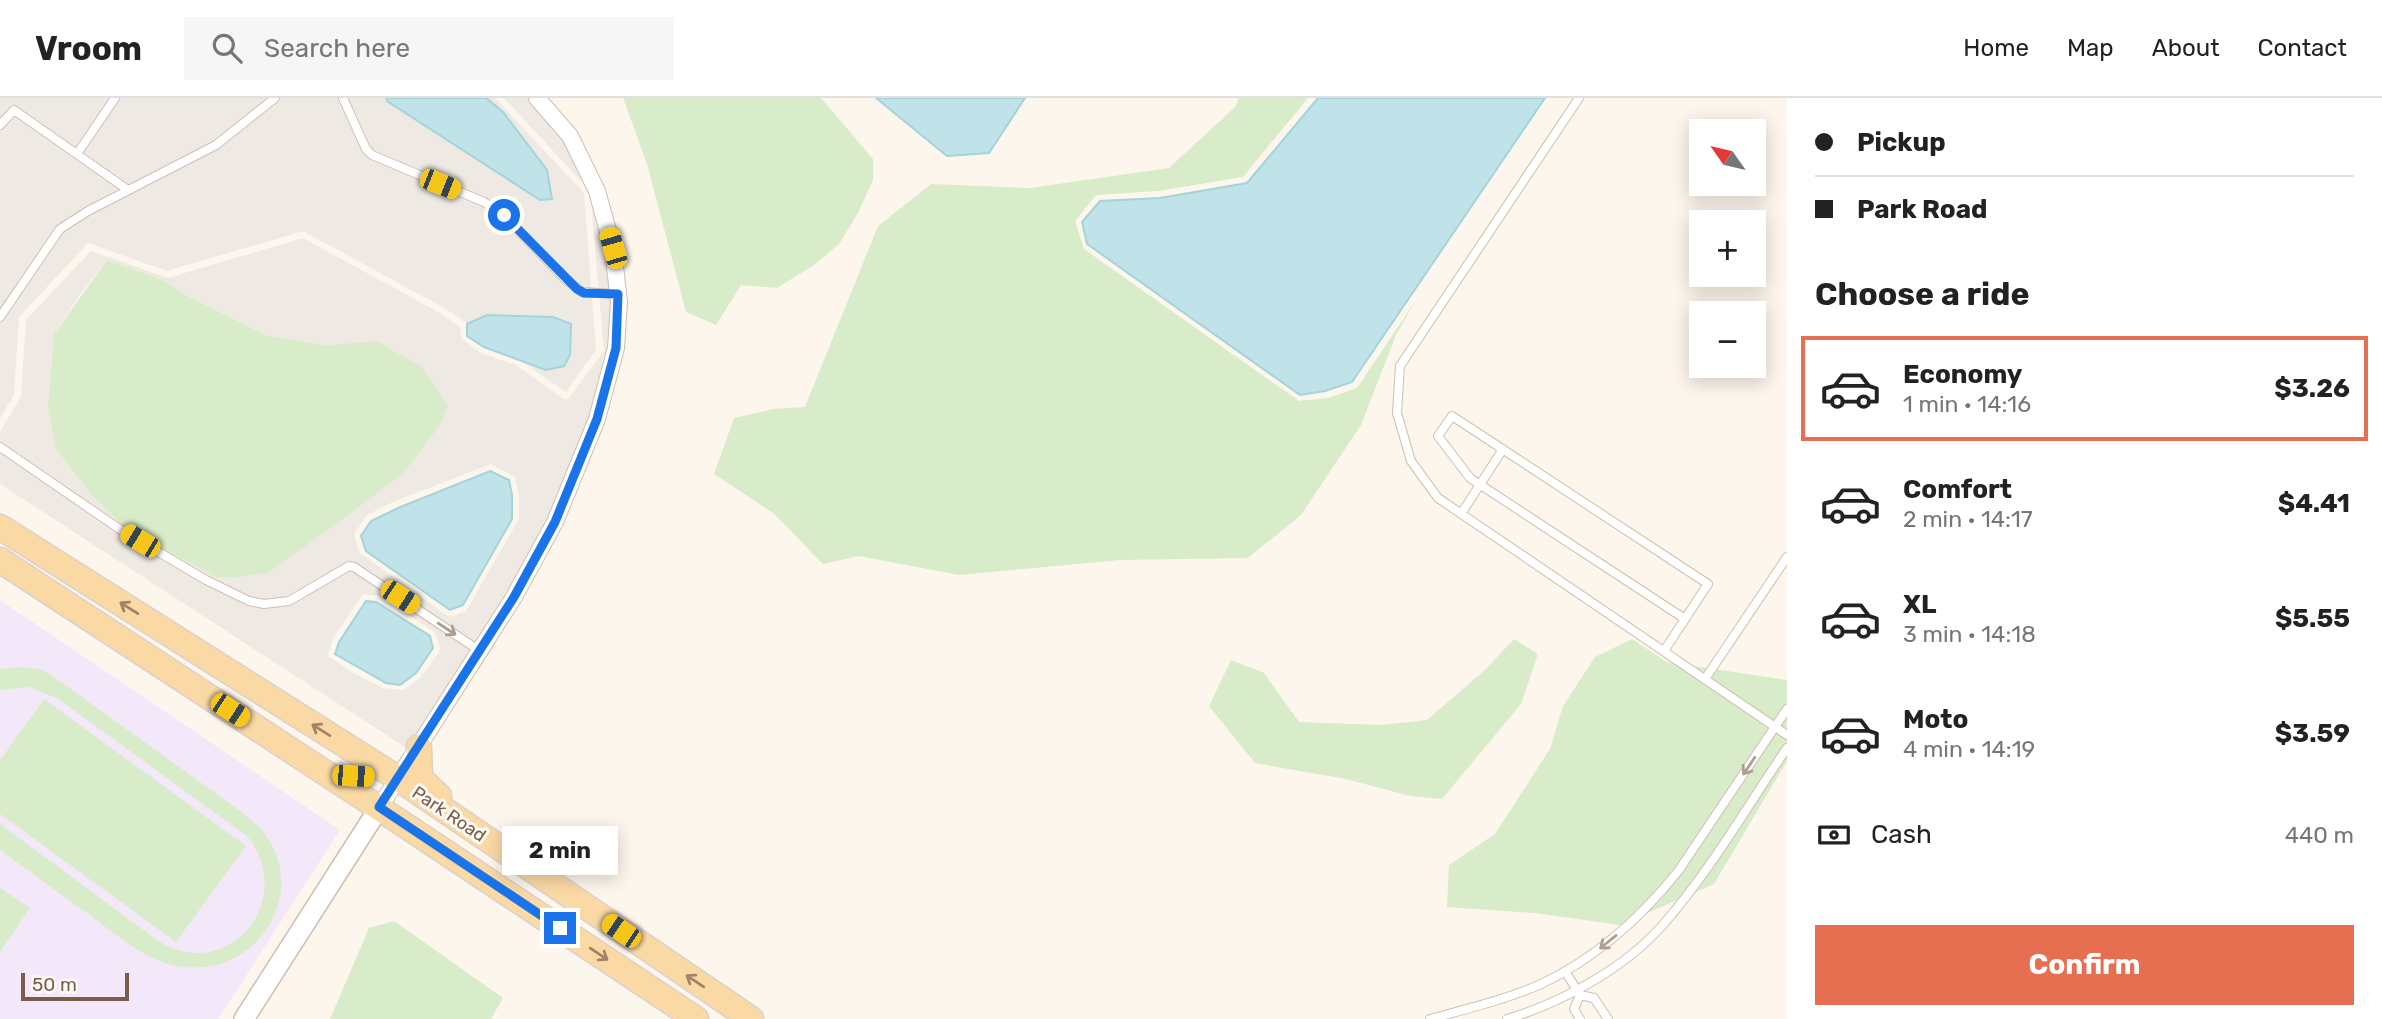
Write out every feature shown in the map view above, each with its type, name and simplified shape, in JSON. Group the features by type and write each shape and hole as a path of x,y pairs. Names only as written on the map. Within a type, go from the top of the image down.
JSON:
{"main road":[{"name":"Park Road","path":"0,527 399,779 751,1019"},
{"name":"Park Road","path":"0,560 379,807 696,1019"},
{"path":"187,682 210,685 271,720 353,776 399,779"},
{"path":"419,747 420,778 428,786 539,866 576,900"},
{"path":"379,807 406,808 522,876 576,900"}],"street":[{"path":"244,1019 514,597 555,522 597,419 616,348 618,294 613,248 597,191 570,136 537,98"}],"lane":[{"path":"77,154 115,98"},
{"path":"343,98 366,149 372,155 484,202 504,215 565,279 582,292 618,294"},
{"path":"1579,98 1399,366 1397,413 1411,461 1438,498 1787,735"},
{"path":"0,317 60,229 88,211 216,145 271,99"},
{"path":"0,125 14,110 128,190"},
{"path":"1664,651 1708,584 1452,416 1438,436 1470,478 1685,619"},
{"path":"0,447 118,528 206,580 249,601 264,604 289,601 349,566 354,567 480,651"},
{"path":"1461,514 1503,449"},
{"path":"1705,679 1787,557"},
{"path":"1430,1019 1538,985 1601,948 1633,922 1679,870 1787,709"},
{"path":"1507,1019 1578,992 1659,928 1694,885 1787,748"},
{"path":"1565,971 1578,992 1594,998 1608,1019"},
{"path":"1578,992 1574,1009 1580,1019"}],"shaded area":[{"path":"0,98 495,98 584,193 596,350 566,392 446,309 303,231 167,271 88,243 19,317 14,395 0,418"},
{"path":"504,98 534,98 571,141 610,225 622,313 586,455 492,650 427,741 411,751 0,484 0,432 21,397 26,320 91,251 168,278 303,238 442,314 460,327 462,339 481,353 516,365 564,399 568,399 604,351 590,191","holes":["107,260 163,280 186,295 266,335 325,345 377,341 363,504 334,523 48,406 54,334","491,464 515,477 519,496 519,519 466,611 451,617 446,615 359,552 354,534 367,515 395,501","363,594 379,596 433,631 440,648 421,677 404,690 383,688 328,656 333,638"]},
{"path":"0,600 340,830 218,1019 0,1019"}],"green space":[{"path":"623,98 821,98 873,159 873,180 858,213 839,244 814,265 777,288 741,285 716,325 686,312 647,164"},
{"path":"1239,98 1308,98 1243,177 1158,191 1096,195 1075,221 1084,249 1299,401 1328,398 1357,388 1416,300 1396,335 1361,425 1301,515 1248,558 1120,560 959,575 859,556 823,564 773,513 714,474 734,418 774,409 805,407 878,226 931,184 1030,188 1169,168 1235,107"},
{"path":"107,260 163,280 186,295 266,335 325,345 376,341 421,366 448,406 440,425 406,470 268,573 217,577 128,531 91,494 56,449 48,406 54,334"},
{"path":"1514,639 1538,654 1521,704 1442,799 1410,796 1346,779 1255,763 1209,706 1231,660 1264,673 1299,722 1382,725 1427,720 1484,671"},
{"path":"1632,639 1667,662 1787,680 1787,761 1714,884 1620,925 1535,913 1447,907 1449,865 1495,834 1550,749 1563,706 1595,657"},
{"path":"0,669 39,669 50,674 243,813 264,832 278,860 281,885 277,909 266,930 250,948 229,961 204,967 165,963 131,946 0,850 0,824 157,940 183,951 207,952 229,945 247,930 259,910 265,887 261,862 248,837 57,698 28,687 0,690"},
{"path":"44,699 246,846 176,942 0,814 0,760"},
{"path":"0,888 30,908 0,952"},
{"path":"394,921 503,998 491,1019 330,1019 369,928"}],"water":[{"path":"386,98 486,98 503,112 547,170 552,199 540,200"},
{"path":"876,98 1025,98 989,153 947,156"},
{"path":"1318,98 1545,98 1352,382 1325,391 1300,395 1087,244 1082,222 1100,201 1160,198 1247,183"},
{"path":"487,315 553,317 571,324 570,355 564,366 546,370 484,347 467,336 467,324"},
{"path":"490,471 509,480 512,519 463,605 450,610 366,551 361,536 371,521"},
{"path":"366,601 376,602 430,636 433,648 416,673 400,685 386,683 335,654 339,642"}],"route":[{"path":"504,215 577,289 584,293 618,294 616,348 597,419 555,522 514,597 379,807 560,928"}]}
